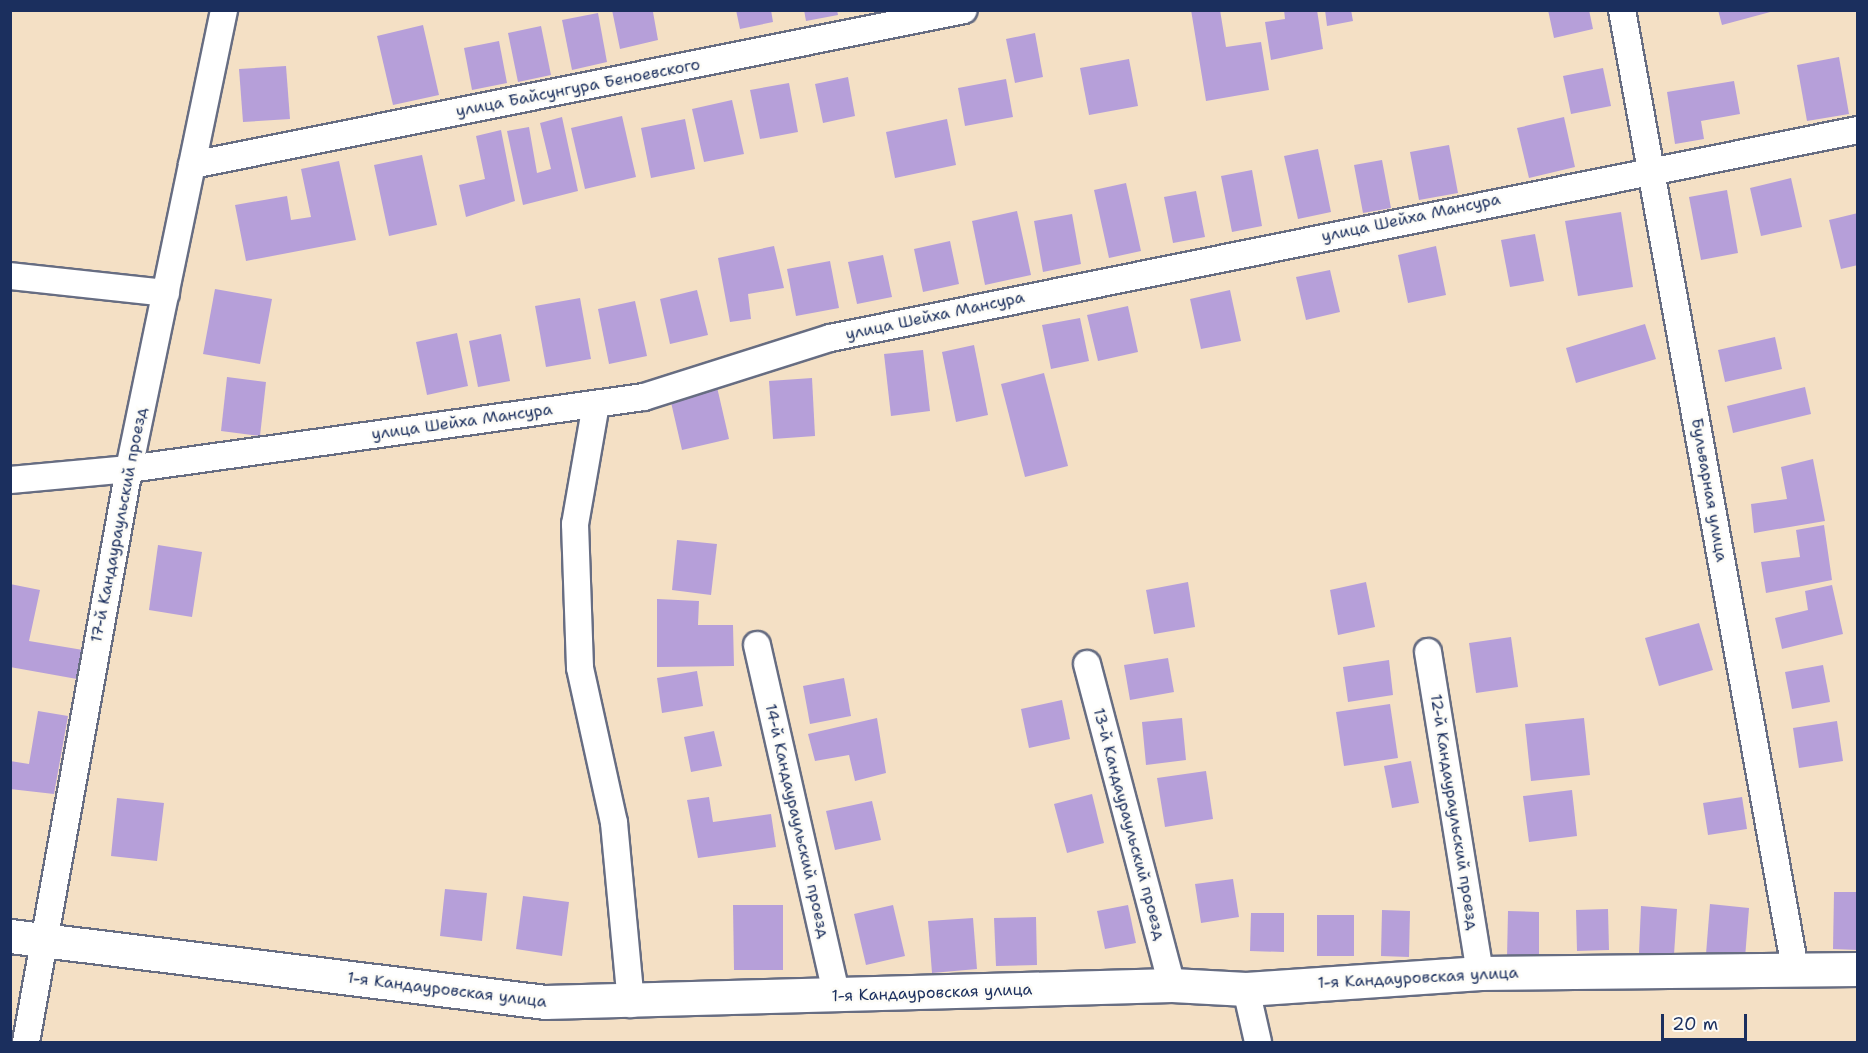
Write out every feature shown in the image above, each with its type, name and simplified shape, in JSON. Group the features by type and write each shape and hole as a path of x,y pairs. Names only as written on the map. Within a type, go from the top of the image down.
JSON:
{"street":[{"name":"17-й Кандаураульский проезд","path":"26,1042 129,469 224,10"},
{"name":"улица Байсунгура Беноевского","path":"192,165 964,10"},
{"name":"Бульварная улица","path":"1622,10 1795,969"},
{"name":"улица Шейха Мансура","path":"10,480 129,469 644,397 830,338 1652,169 1857,130"},
{"path":"10,276 166,293"},
{"path":"596,404 574,524 580,668 614,824 631,1004"},
{"name":"14-й Кандаураульский проезд","path":"757,645 837,997"},
{"name":"12-й Кандаураульский проезд","path":"1428,652 1480,973"},
{"name":"13-й Кандаураульский проезд","path":"1087,664 1172,985"},
{"name":"1-я Кандауровская улица","path":"10,936 545,1002 631,1004 1172,985 1246,989 1480,973 1857,969"},
{"path":"1246,989 1258,1042"}],"building":[{"path":"612,10 657,10 653,12 658,40 620,49"},
{"path":"736,10 771,10 773,22 740,29"},
{"path":"804,10 837,10 838,15 806,21"},
{"path":"1191,10 1220,10 1226,47 1261,42 1269,90 1206,101"},
{"path":"1284,10 1317,10 1323,49 1271,60 1265,22 1285,19"},
{"path":"1325,10 1351,10 1353,21 1327,26"},
{"path":"1548,10 1589,10 1593,29 1554,38"},
{"path":"1718,10 1774,10 1774,11 1722,25"},
{"path":"598,13 607,62 572,70 562,20"},
{"path":"423,25 439,95 393,105 377,36"},
{"path":"541,26 551,75 518,82 508,33"},
{"path":"1035,33 1043,77 1015,83 1006,39"},
{"path":"499,41 507,83 472,90 464,48"},
{"path":"1839,57 1849,114 1807,121 1797,65"},
{"path":"1129,59 1138,106 1089,115 1080,68"},
{"path":"286,66 290,119 243,122 239,69"},
{"path":"1603,68 1611,106 1571,114 1563,76"},
{"path":"848,77 855,116 823,123 815,84"},
{"path":"1006,79 1013,117 965,126 958,88"},
{"path":"1734,81 1740,114 1701,121 1704,139 1675,144 1667,92"},
{"path":"789,83 798,132 760,139 750,90"},
{"path":"732,100 744,154 704,162 692,109"},
{"path":"622,116 636,177 585,189 571,128"},
{"path":"562,117 578,191 523,205 507,131 529,127 537,173 551,169 540,123"},
{"path":"1564,117 1575,167 1529,178 1517,128"},
{"path":"685,119 695,169 651,178 641,128"},
{"path":"947,119 956,165 895,178 886,132"},
{"path":"501,130 515,201 466,217 459,185 485,179 476,136"},
{"path":"1449,145 1458,193 1419,200 1410,152"},
{"path":"1318,149 1331,212 1298,219 1284,156"},
{"path":"422,155 437,225 389,236 374,165"},
{"path":"1382,160 1391,208 1363,213 1354,165"},
{"path":"339,161 356,240 246,261 235,205 287,196 291,220 311,217 301,169"},
{"path":"1252,170 1262,226 1232,232 1221,176"},
{"path":"1791,178 1802,227 1761,236 1750,188"},
{"path":"1126,183 1141,251 1109,258 1094,190"},
{"path":"1727,190 1738,253 1701,260 1689,197"},
{"path":"1196,191 1205,237 1173,243 1164,197"},
{"path":"1017,211 1031,275 985,285 972,221"},
{"path":"1621,212 1633,287 1578,296 1565,221"},
{"path":"1858,213 1858,265 1841,269 1829,220"},
{"path":"1072,214 1081,264 1043,272 1034,221"},
{"path":"1535,234 1544,281 1510,287 1501,240"},
{"path":"950,241 959,284 923,292 914,249"},
{"path":"774,246 784,288 748,294 751,319 730,322 718,258"},
{"path":"1436,246 1446,295 1408,303 1398,255"},
{"path":"883,255 892,297 857,304 848,262"},
{"path":"830,261 839,308 796,316 787,269"},
{"path":"1330,270 1340,312 1306,320 1296,277"},
{"path":"215,289 272,299 260,364 203,354"},
{"path":"697,290 708,335 670,344 660,299"},
{"path":"1230,290 1241,341 1201,349 1190,299"},
{"path":"580,298 591,359 546,367 535,306"},
{"path":"635,301 647,356 609,364 598,309"},
{"path":"1128,306 1138,352 1098,361 1087,315"},
{"path":"1080,318 1089,361 1051,369 1042,325"},
{"path":"1645,324 1656,359 1576,383 1566,348"},
{"path":"457,333 468,386 427,395 416,342"},
{"path":"501,334 510,381 478,387 469,341"},
{"path":"1775,337 1782,369 1725,382 1718,350"},
{"path":"974,345 988,415 956,422 942,352"},
{"path":"923,350 930,411 891,416 884,354"},
{"path":"1044,373 1068,466 1025,477 1001,384"},
{"path":"227,377 266,382 260,436 221,431"},
{"path":"812,378 815,436 773,439 769,381"},
{"path":"717,387 729,439 682,450 670,398"},
{"path":"1805,387 1811,414 1733,433 1727,406"},
{"path":"1813,459 1825,521 1754,533 1751,504 1787,499 1781,467"},
{"path":"1824,525 1832,580 1766,593 1761,562 1800,557 1796,530"},
{"path":"677,540 717,544 711,595 672,590"},
{"path":"158,545 202,552 192,617 149,610"},
{"path":"1188,582 1195,627 1154,634 1146,590"},
{"path":"1366,582 1375,627 1338,635 1330,590"},
{"path":"10,584 40,590 29,641 83,650 77,679 10,667"},
{"path":"1832,585 1843,634 1782,649 1775,618 1808,610 1805,591"},
{"path":"657,599 699,601 698,625 733,625 734,666 657,667"},
{"path":"1699,623 1713,670 1659,686 1645,638"},
{"path":"1511,637 1518,687 1476,693 1469,643"},
{"path":"1168,658 1174,692 1130,700 1124,665"},
{"path":"1389,660 1393,695 1348,702 1343,667"},
{"path":"1823,665 1830,702 1792,709 1785,672"},
{"path":"697,671 703,706 662,713 657,678"},
{"path":"844,678 851,716 810,724 803,686"},
{"path":"1062,700 1070,739 1029,748 1021,709"},
{"path":"1390,704 1398,758 1344,766 1336,712"},
{"path":"38,711 68,716 54,794 10,789 10,761 29,764"},
{"path":"877,718 886,773 855,781 849,755 815,761 808,734"},
{"path":"1182,718 1186,760 1146,765 1142,722"},
{"path":"1584,718 1590,775 1531,781 1525,724"},
{"path":"1837,721 1843,761 1799,768 1793,728"},
{"path":"714,731 722,766 691,772 684,737"},
{"path":"1411,761 1419,803 1392,808 1384,766"},
{"path":"1206,771 1213,819 1165,827 1157,778"},
{"path":"1572,790 1577,836 1529,842 1523,796"},
{"path":"1092,794 1104,843 1067,853 1054,804"},
{"path":"709,797 713,822 771,814 776,847 698,858 687,800"},
{"path":"1742,797 1747,829 1708,835 1703,803"},
{"path":"117,798 164,803 157,861 111,856"},
{"path":"872,801 881,840 835,850 826,811"},
{"path":"1233,879 1239,917 1201,923 1195,884"},
{"path":"445,889 487,893 482,941 440,936"},
{"path":"1834,892 1858,892 1858,950 1833,949"},
{"path":"523,896 569,902 562,956 516,949"},
{"path":"1710,904 1749,908 1745,958 1706,954"},
{"path":"733,905 783,905 783,970 734,970"},
{"path":"893,905 905,956 866,965 854,914"},
{"path":"1128,905 1136,943 1105,949 1097,911"},
{"path":"1641,906 1677,909 1674,955 1639,953"},
{"path":"1608,909 1609,950 1577,951 1576,910"},
{"path":"1382,910 1410,911 1409,957 1381,956"},
{"path":"1508,911 1539,912 1539,958 1507,958"},
{"path":"1251,913 1284,913 1284,952 1250,951"},
{"path":"1317,915 1354,915 1354,956 1317,956"},
{"path":"1036,917 1037,965 996,966 994,918"},
{"path":"973,918 977,969 932,973 928,921"}]}
